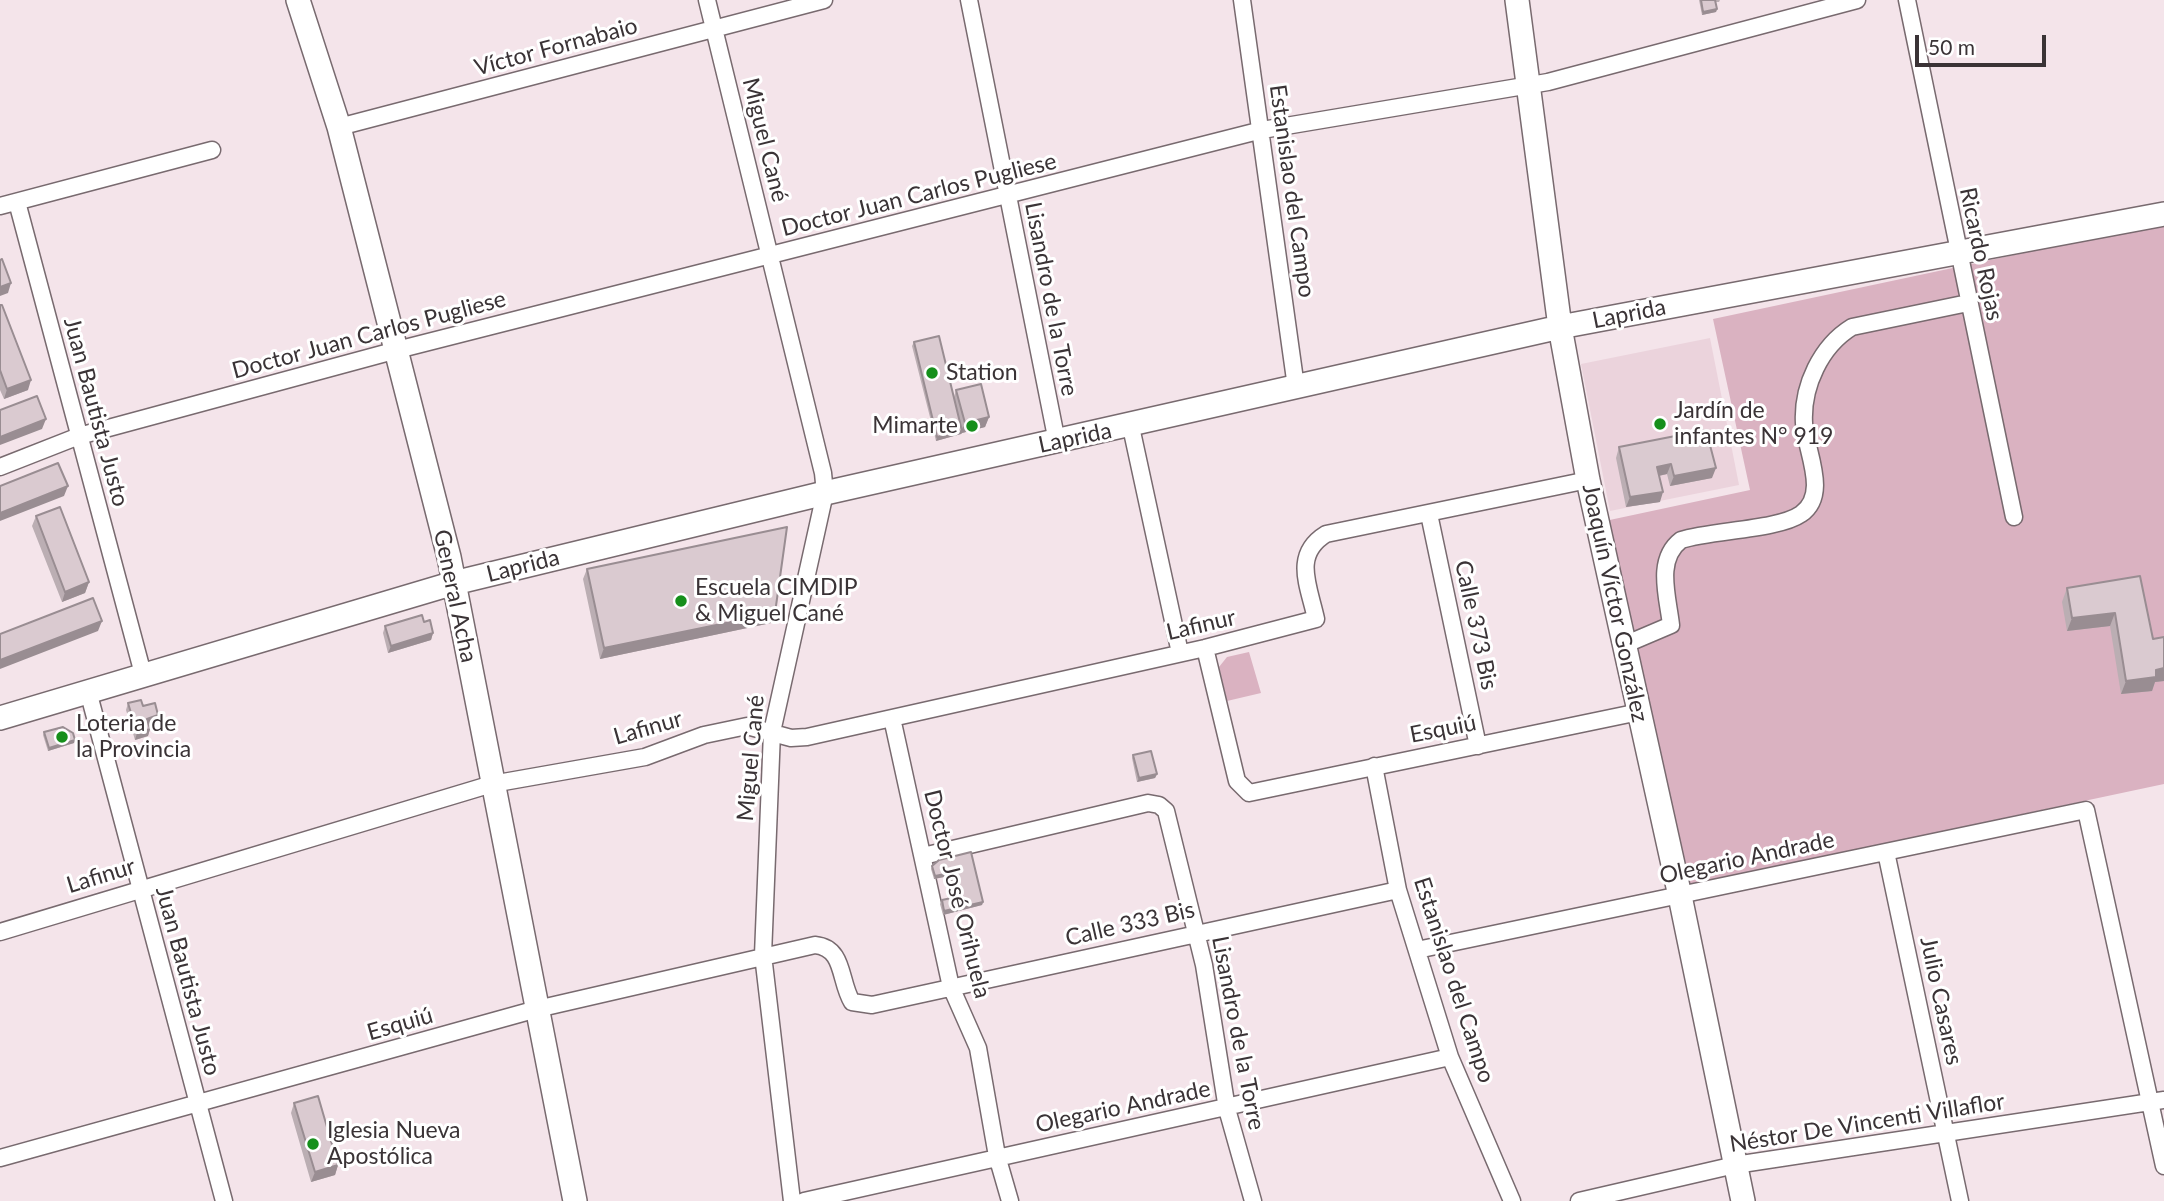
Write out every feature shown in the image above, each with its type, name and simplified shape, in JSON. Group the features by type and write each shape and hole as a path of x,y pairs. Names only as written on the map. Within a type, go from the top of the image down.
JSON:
{"street":[{"name":"General Acha","path":"298,0 339,127 454,583 575,1201"},
{"name":"Miguel Cané","path":"707,0 823,473 825,493 772,733 763,955 792,1201"},
{"name":"Víctor Fornabaio","path":"339,127 824,0"},
{"name":"Lisandro de la Torre","path":"969,0 1056,442"},
{"name":"Estanislao del Campo","path":"1242,0 1296,387"},
{"name":"Joaquín Víctor González","path":"1517,0 1560,327 1588,480 1681,896 1743,1201"},
{"name":"Doctor Juan Carlos Pugliese","path":"0,467 79,436 397,350 1262,130 1527,85 1857,0"},
{"name":"Ricardo Rojas","path":"1907,0 1957,252 2014,517"},
{"path":"0,206 212,150"},
{"name":"Juan Bautista Justo","path":"17,202 143,674"},
{"name":"Laprida","path":"0,718 454,583 825,493 1130,427 1560,327 2164,214"},
{"path":"1624,645 1671,625 1664,569 1672,547 1692,536 1791,519 1810,505 1816,490 1804,423 1805,402 1810,382 1825,352 1840,334 1852,327 1968,303"},
{"path":"1130,427 1180,653"},
{"path":"1429,514 1588,480"},
{"name":"Lafinur","path":"0,932 492,784 645,757 718,732 747,726 791,738 807,737 1205,648 1316,619 1305,565 1312,542 1326,534 1429,514"},
{"name":"Calle 373 Bis","path":"1429,514 1478,746"},
{"name":"Esquiú","path":"1205,648 1237,781 1242,789 1257,793 1374,766 1639,712"},
{"name":"Juan Bautista Justo","path":"88,691 224,1201"},
{"name":"Doctor José Orihuela","path":"892,718 951,987 978,1048 998,1156 1010,1201"},
{"name":"Estanislao del Campo","path":"1374,766 1398,890 1450,1057 1512,1201"},
{"name":"Lisandro de la Torre","path":"923,856 1148,803 1160,805 1166,811 1196,932 1227,1109 1253,1201"},
{"name":"Olegario Andrade","path":"1417,950 2086,810 2157,1101"},
{"name":"Julio Casares","path":"1886,852 1960,1201"},
{"name":"Calle 333 Bis","path":"872,1005 1196,932 1398,890"},
{"name":"Esquiú","path":"0,1158 537,1009 815,944 830,947 835,952 846,992 852,1002 872,1005"},
{"name":"Olegario Andrade","path":"804,1201 998,1156 1227,1109 1450,1057"},
{"path":"2157,1101 2164,1166"},
{"name":"Néstor De Vincenti Villaflor","path":"1579,1201 1735,1165 2157,1101"}],"shaded area":[{"path":"2164,223 2164,784 1684,886 1605,521 1750,490 1713,319"},
{"name":"Jardín de infantes N° 919","path":"1710,338 1739,485 1610,511 1581,364"},
{"path":"1249,652 1261,693 1227,701 1219,667 1227,657"}],"building":[{"path":"1701,0 1715,0 1717,9 1703,12"},
{"path":"2,259 11,283 0,287 0,260"},
{"path":"0,305 31,380 7,389 0,370"},
{"name":"Station","path":"939,336 962,431 937,437 914,342"},
{"path":"981,384 989,417 965,423 956,390"},
{"path":"37,396 46,419 0,437 0,410"},
{"name":"Jardín de infantes N° 919","path":"1706,430 1716,468 1674,476 1671,464 1657,467 1663,492 1630,497 1619,447"},
{"path":"58,463 68,486 0,513 0,486"},
{"path":"60,507 89,582 65,592 36,516"},
{"name":"Escuela CIMDIP & Miguel Cané","path":"787,527 775,613 604,648 587,569"},
{"path":"2140,576 2153,639 2164,637 2164,668 2156,670 2156,677 2126,681 2115,613 2072,618 2067,588"},
{"path":"93,598 102,621 0,660 0,634"},
{"path":"422,615 424,622 430,620 433,633 391,646 385,626"},
{"path":"141,700 143,706 155,703 158,715 147,719 150,729 137,733 128,703"},
{"path":"63,727 73,733 75,740 49,748 44,732"},
{"path":"1151,751 1157,774 1139,778 1133,755"},
{"path":"971,852 983,902 944,911 942,900 956,897 950,873 935,876 932,866 939,860"},
{"name":"Iglesia Nueva Apostólica","path":"318,1096 338,1165 315,1172 294,1103"}],"place":[{"name":"Station","path":"932,373"},
{"name":"Jardín de infantes N° 919","path":"1660,424"},
{"name":"Mimarte","path":"972,426"},
{"name":"Escuela CIMDIP & Miguel Cané","path":"681,601"},
{"name":"Loteria de la Provincia","path":"62,737"},
{"name":"Iglesia Nueva Apostólica","path":"313,1144"}]}
